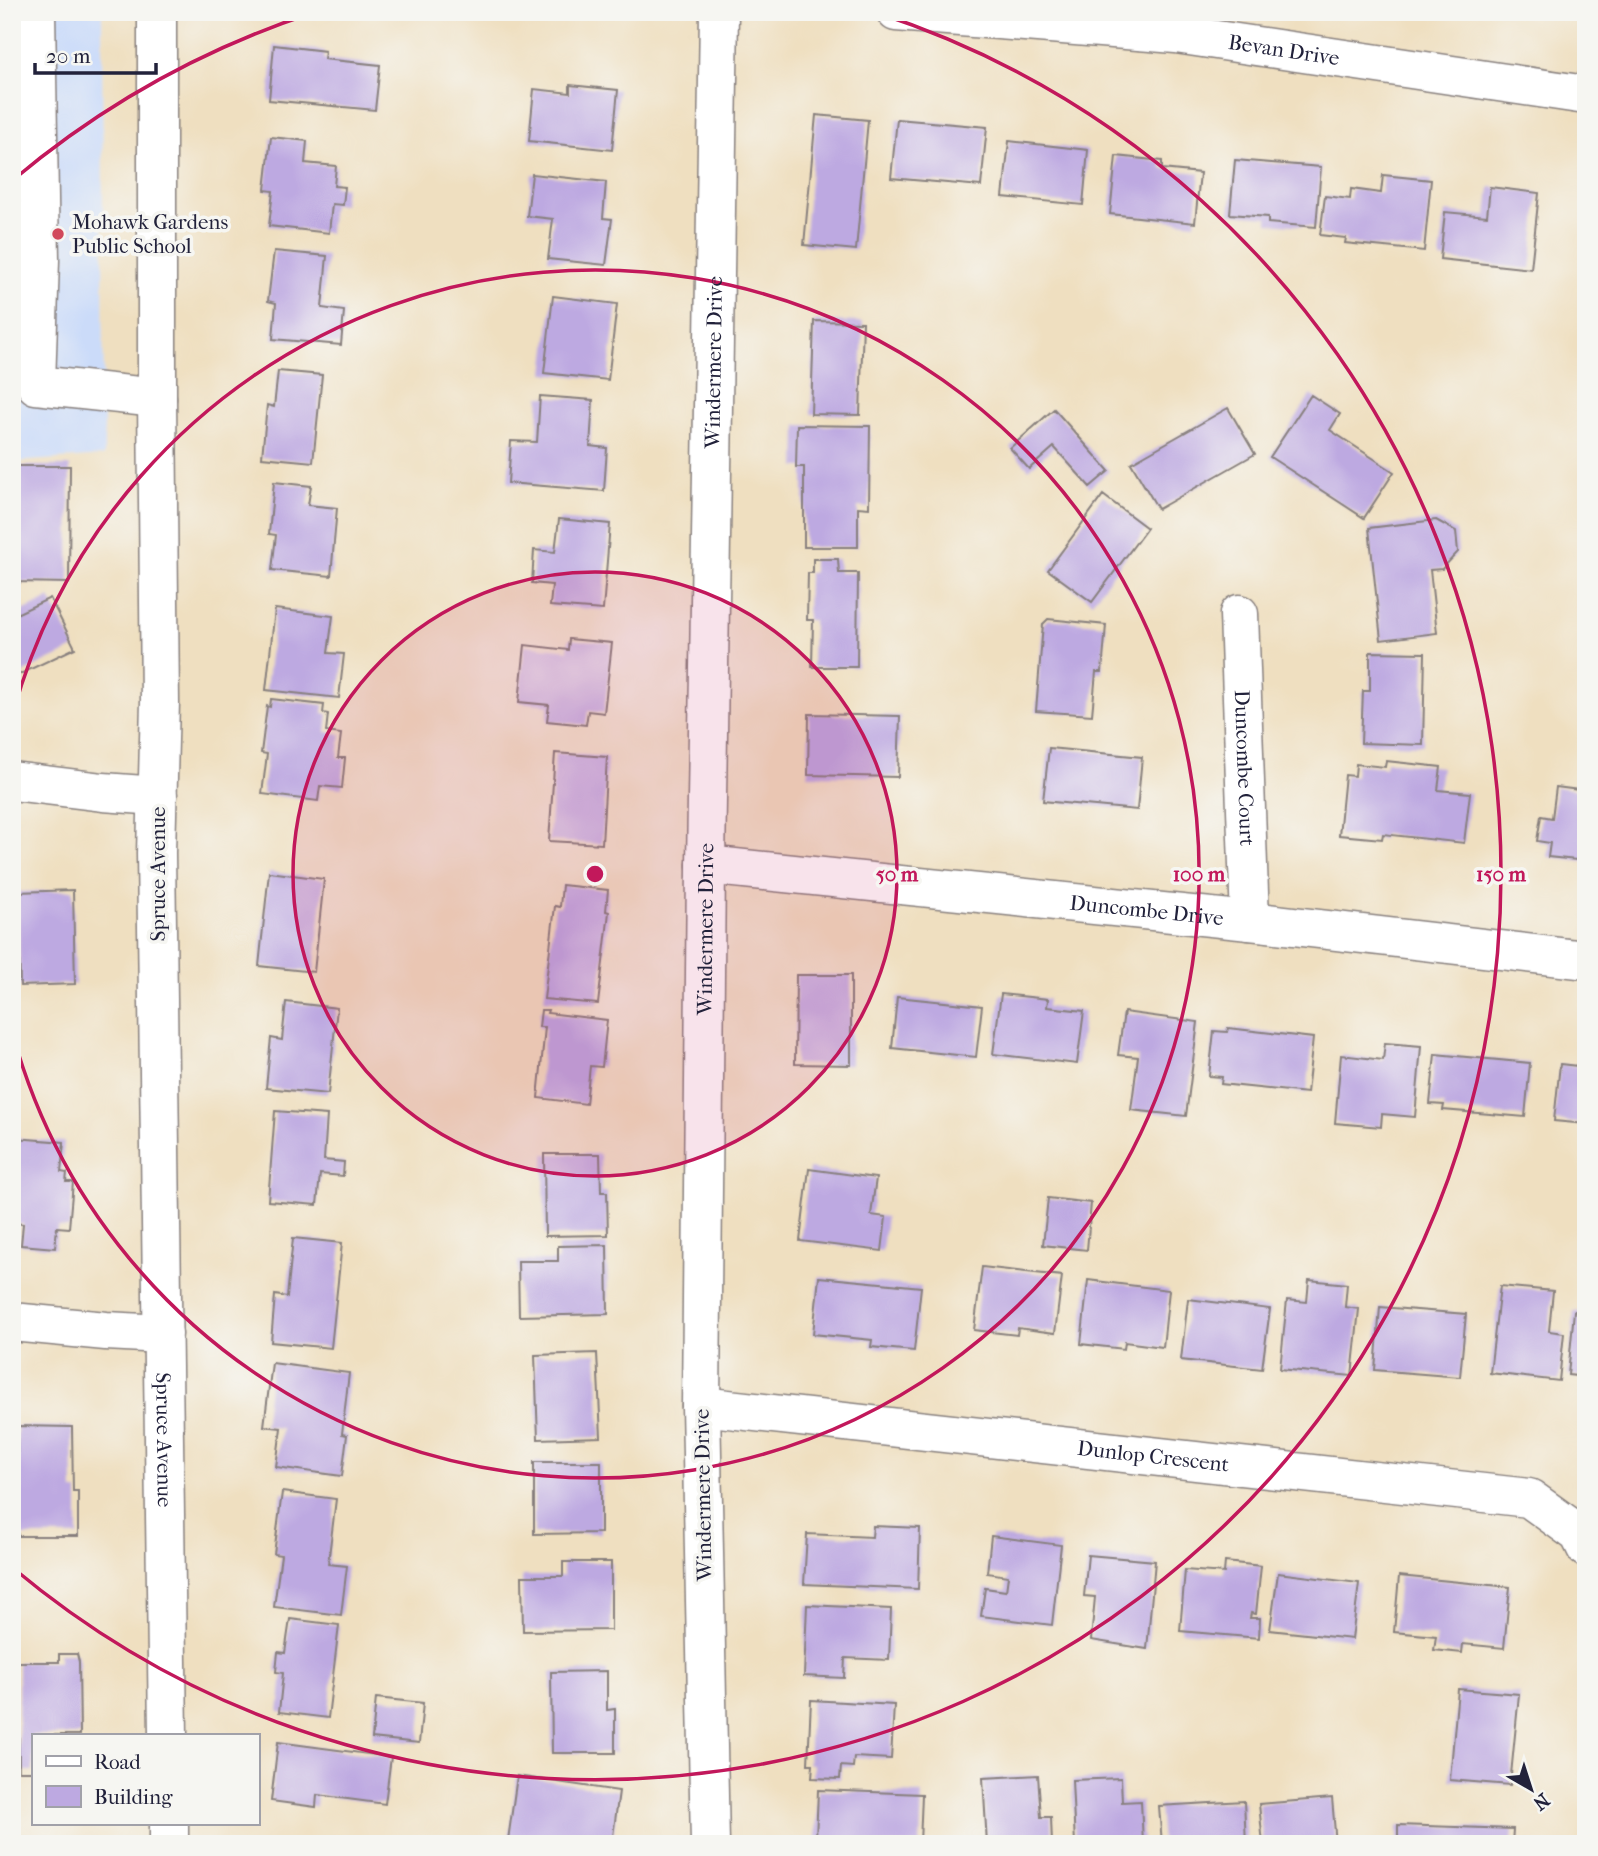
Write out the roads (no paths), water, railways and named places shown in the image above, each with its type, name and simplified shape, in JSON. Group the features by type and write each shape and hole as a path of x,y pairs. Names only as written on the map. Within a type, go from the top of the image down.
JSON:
{"street":[{"path":"26,388 36,385 40,260 36,12"},
{"name":"Spruce Avenue","path":"157,12 160,702 156,853 168,1734"},
{"name":"Windermere Drive","path":"710,1844 701,1406 705,865 719,12"},
{"name":"Bevan Drive","path":"896,12 1176,23 1586,95"},
{"path":"26,388 157,398"},
{"name":"Duncombe Court","path":"1239,614 1250,921"},
{"path":"12,781 158,796"},
{"name":"Duncombe Drive","path":"705,865 1250,921 1586,960"},
{"path":"12,1322 163,1334"},
{"name":"Dunlop Crescent","path":"701,1406 1529,1498 1578,1534 1586,1548"},
{"path":"169,1825 169,1844"}],"place":[{"name":"Mohawk Gardens Public School","path":"58,234"}]}
